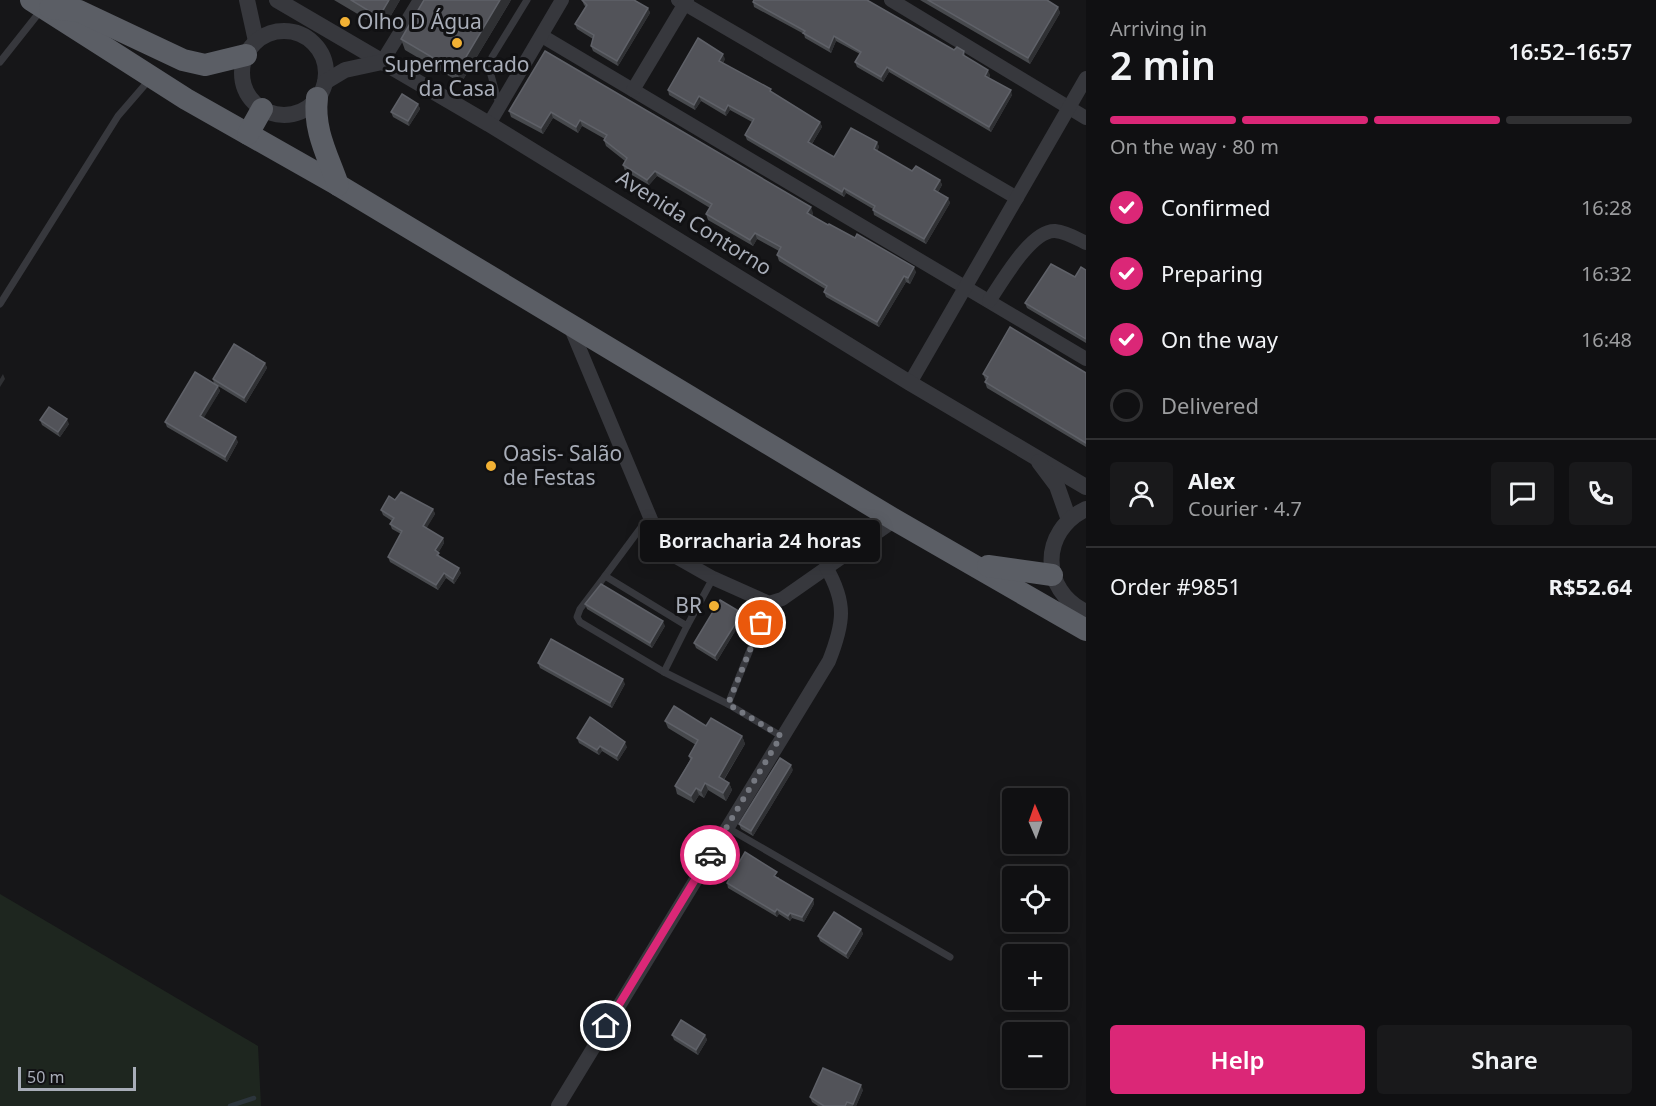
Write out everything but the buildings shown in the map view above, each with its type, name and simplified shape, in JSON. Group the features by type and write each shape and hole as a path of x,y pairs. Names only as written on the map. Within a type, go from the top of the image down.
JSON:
{"highway":[{"path":"37,4 79,11 183,60 206,65 251,48"},
{"path":"37,4 152,77 568,322 895,520 1086,630"},
{"path":"321,90 315,114 318,132 338,185"},
{"path":"248,134 262,108"},
{"path":"968,562 1052,575"}],"street":[{"path":"247,0 251,48 241,72 245,89 262,108 270,112 287,114 304,110 321,90 345,70 382,62 420,0"},
{"name":"Avenida Contorno","path":"277,0 489,124 910,383 1086,487"},
{"path":"489,124 562,0"},
{"path":"891,0 1086,118"},
{"path":"633,90 683,1 1017,198"},
{"path":"306,37 316,23"},
{"path":"251,48 280,31 306,37 323,56 321,90"},
{"path":"542,36 1086,359"},
{"path":"910,383 1086,78"},
{"path":"988,301 1034,238 1053,231 1071,235 1086,243"},
{"path":"568,322 648,518 669,553 713,578 769,603 782,599 895,520"},
{"path":"1033,454 1057,486 1069,520"},
{"path":"1086,509 1069,520 1052,545 1052,575 1068,601 1086,612"},
{"path":"558,1106 781,736 829,661 840,632 842,608 834,581 826,567"}],"lane":[{"path":"500,106 491,75 492,57 527,0"},
{"path":"0,62 37,4"},
{"path":"0,304 118,116 152,77"},
{"path":"648,518 579,609 577,617 580,622 664,672 728,704 781,736"},
{"path":"605,576 687,626"},
{"path":"664,672 713,578"},
{"path":"728,704 769,603"},
{"path":"726,828 950,957"}],"shaded area":[{"path":"0,894 258,1046 261,1106 0,1106"}],"waterway":[{"path":"230,1106 254,1098"}],"way so far":[{"path":"710,855 781,736 728,704 761,623"}],"place":[{"name":"Olho D Água","path":"345,22"},
{"name":"Supermercado da Casa","path":"457,43"},
{"name":"Oasis- Salão de Festas","path":"491,466"},
{"name":"BR","path":"714,606"},
{"name":"Borracharia 24 horas","path":"761,623"}],"route":[{"path":"606,1026 710,855"}]}
